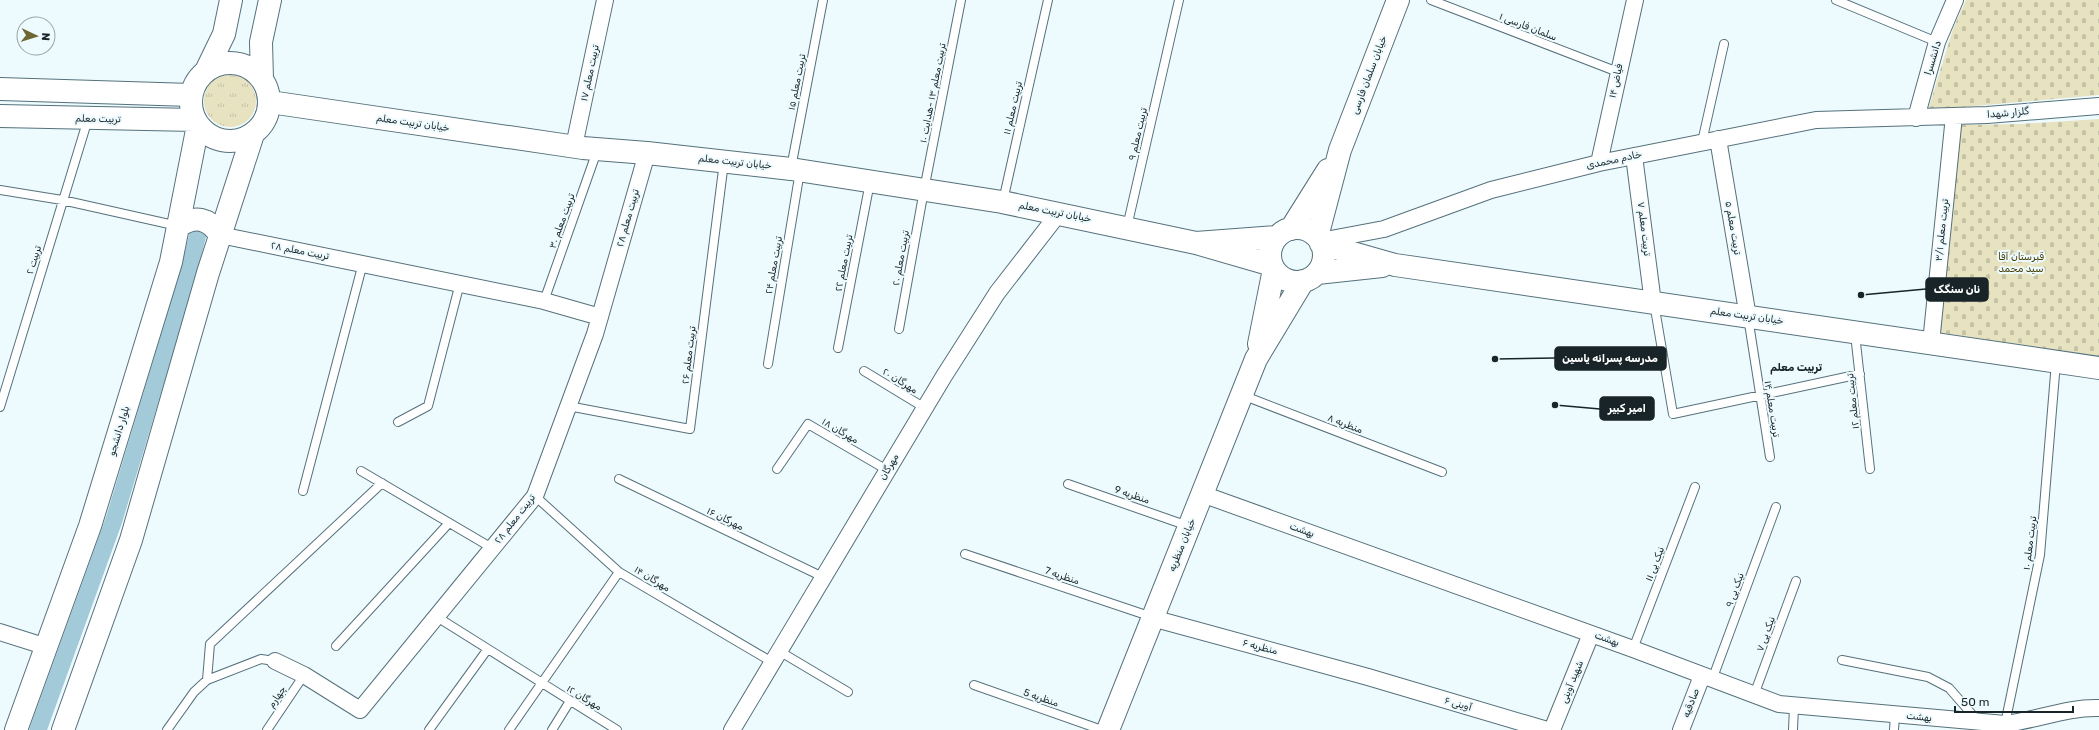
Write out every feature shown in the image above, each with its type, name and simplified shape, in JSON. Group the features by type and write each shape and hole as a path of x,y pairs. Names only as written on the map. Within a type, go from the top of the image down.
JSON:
{"main road":[{"path":"207,70 224,34 231,0"},
{"path":"262,79 261,42 270,0"},
{"name":"خیابان سلمان فارسی","path":"1340,150 1398,0"},
{"path":"230,62 243,64 254,70 262,79 268,90 270,102 268,114 262,125 253,134 242,140 224,140 207,134 197,122 191,105 191,95 197,80 207,70 218,64 230,62"},
{"path":"0,89 191,95"},
{"name":"خیابان تربیت معلم","path":"270,102 574,146 796,169 1002,202 1196,243"},
{"name":"تربیت معلم","path":"0,116 197,122"},
{"name":"بلوار دانشجو","path":"16,730 90,526 171,262 197,122"},
{"path":"63,730 131,540 220,235 253,134"},
{"path":"1256,359 1273,267 1270,252 1340,150"},
{"path":"1256,359 1323,257 1319,241 1340,150"},
{"path":"178,226 187,220 202,220 215,227 220,235"},
{"path":"1196,243 1308,230 1319,241 1395,265"},
{"path":"1196,243 1273,267 1286,280 1395,265"},
{"name":"خیابان تربیت معلم","path":"1395,265 1748,317 1855,331 2099,368"},
{"name":"خیابان منظریه","path":"1108,730 1256,359"}],"street":[{"name":"تربیت معلم ۱۷","path":"574,146 605,0"},
{"name":"فیاض ۱۴","path":"1599,163 1635,0"},
{"name":"دانشسرا","path":"1916,118 1937,42 1955,0"},
{"name":"گلزار شهدا","path":"1916,118 2099,106"},
{"name":"تربیت معلم ۳/۱","path":"1930,343 1954,116"},
{"name":"خادم محمدی","path":"1319,241 1384,229 1491,190 1599,163 1710,140 1816,120 1916,118"},
{"name":"تربیت معلم ۵","path":"1710,140 1748,317"},
{"name":"تربیت معلم ۲۸","path":"275,661 304,675 360,710 535,496 600,317 647,153"},
{"name":"تربیت معلم ۷","path":"1634,156 1653,303"},
{"name":"مهرگان","path":"732,730 887,470 997,293 1059,213"},
{"name":"تربیت معلم ۲۸","path":"220,235 544,301 600,317"},
{"name":"بهشت","path":"1202,494 1633,649 1754,695 1794,706 1895,722 2005,724 2026,721 2080,707 2099,708"},
{"name":"منظریه ۶","path":"1152,618 1368,677"},
{"path":"0,632 46,647"},
{"name":"شهید آوینی","path":"1552,730 1591,634"},
{"name":"آوینی ۶","path":"1368,677 1547,730"},
{"name":"صادقیه","path":"1681,730 1707,678"}],"lane":[{"name":"تربیت معلم ۱۵","path":"796,169 823,0"},
{"name":"تربیت معلم ۱۳ -هدایت ۱۰","path":"924,190 962,0"},
{"name":"تربیت معلم ۱۱","path":"1002,202 1048,0"},
{"name":"تربیت معلم ۹","path":"1127,228 1179,0"},
{"name":"سلمان فارسی ۱","path":"1431,0 1618,72"},
{"path":"1836,0 1937,42"},
{"path":"1710,140 1724,44"},
{"name":"تربیت ۲","path":"0,407 88,118"},
{"name":"تربیت معلم ۳۰","path":"544,301 598,149"},
{"name":"تربیت معلم ۲۶","path":"568,406 690,429 724,162"},
{"name":"تربیت معلم ۲۴","path":"768,364 796,169"},
{"name":"تربیت معلم ۲۲","path":"838,348 871,181"},
{"path":"0,190 62,200 178,226"},
{"name":"تربیت معلم ۲۰","path":"899,329 924,190"},
{"path":"303,491 363,264"},
{"path":"398,422 428,406 460,283"},
{"path":"1653,303 1673,414 1860,374"},
{"name":"تربیت معلم ۱۴","path":"1748,317 1770,457"},
{"name":"تربیت معلم ۱۲","path":"1855,331 1870,468"},
{"name":"تربیت معلم ۱۰","path":"2005,724 2040,554 2056,362"},
{"name":"مهرگان ۲۰","path":"864,371 925,408"},
{"name":"منظریه ۸","path":"1241,394 1442,472"},
{"name":"مهرگان ۱۸","path":"777,469 808,424 887,470"},
{"path":"361,471 492,548"},
{"name":"مهرگان ۱۶","path":"619,479 823,577"},
{"path":"207,680 210,644 382,484"},
{"name":"منظریه 9","path":"1068,484 1189,526"},
{"name":"نیک پی ۱۱","path":"1633,649 1695,486"},
{"name":"مهرگان ۱۴","path":"535,496 619,572 775,657 848,692"},
{"name":"نیک پی ۹","path":"1707,678 1776,507"},
{"path":"336,646 449,523"},
{"name":"منظریه 7","path":"965,554 1152,618"},
{"path":"509,730 619,572"},
{"name":"نیک پی ۷","path":"1754,695 1796,581"},
{"name":"مهرگان ۱۲","path":"437,617 541,684 617,730"},
{"path":"429,730 487,650"},
{"path":"166,730 194,692 207,680 261,659 275,661"},
{"path":"1842,660 1928,677 1950,688 1979,723"},
{"name":"چهارم","path":"267,730 304,675"},
{"name":"منظریه 5","path":"974,685 1102,730"},
{"path":"552,730 570,701"},
{"path":"1793,730 1794,706"}],"green space":[{"path":"1966,0 2099,0 2099,95 1928,110 1953,29"},
{"path":"230,75 240,77 248,83 254,91 256,101 254,111 248,119 240,125 230,127 220,125 212,119 206,111 204,101 206,91 212,83 220,77"},
{"name":"قبرستان آقا سید محمد","path":"2099,119 2099,356 1936,332 1958,125 2019,124"}],"waterway":[{"path":"38,730 114,520 188,274 198,234"}],"place":[{"name":"نان سنگک","path":"1861,295"},
{"name":"مدرسه پسرانه یاسین","path":"1495,359"},
{"name":"امیر کبیر","path":"1555,405"}],"district":[{"name":"تربیت معلم","path":"1796,367"}]}
